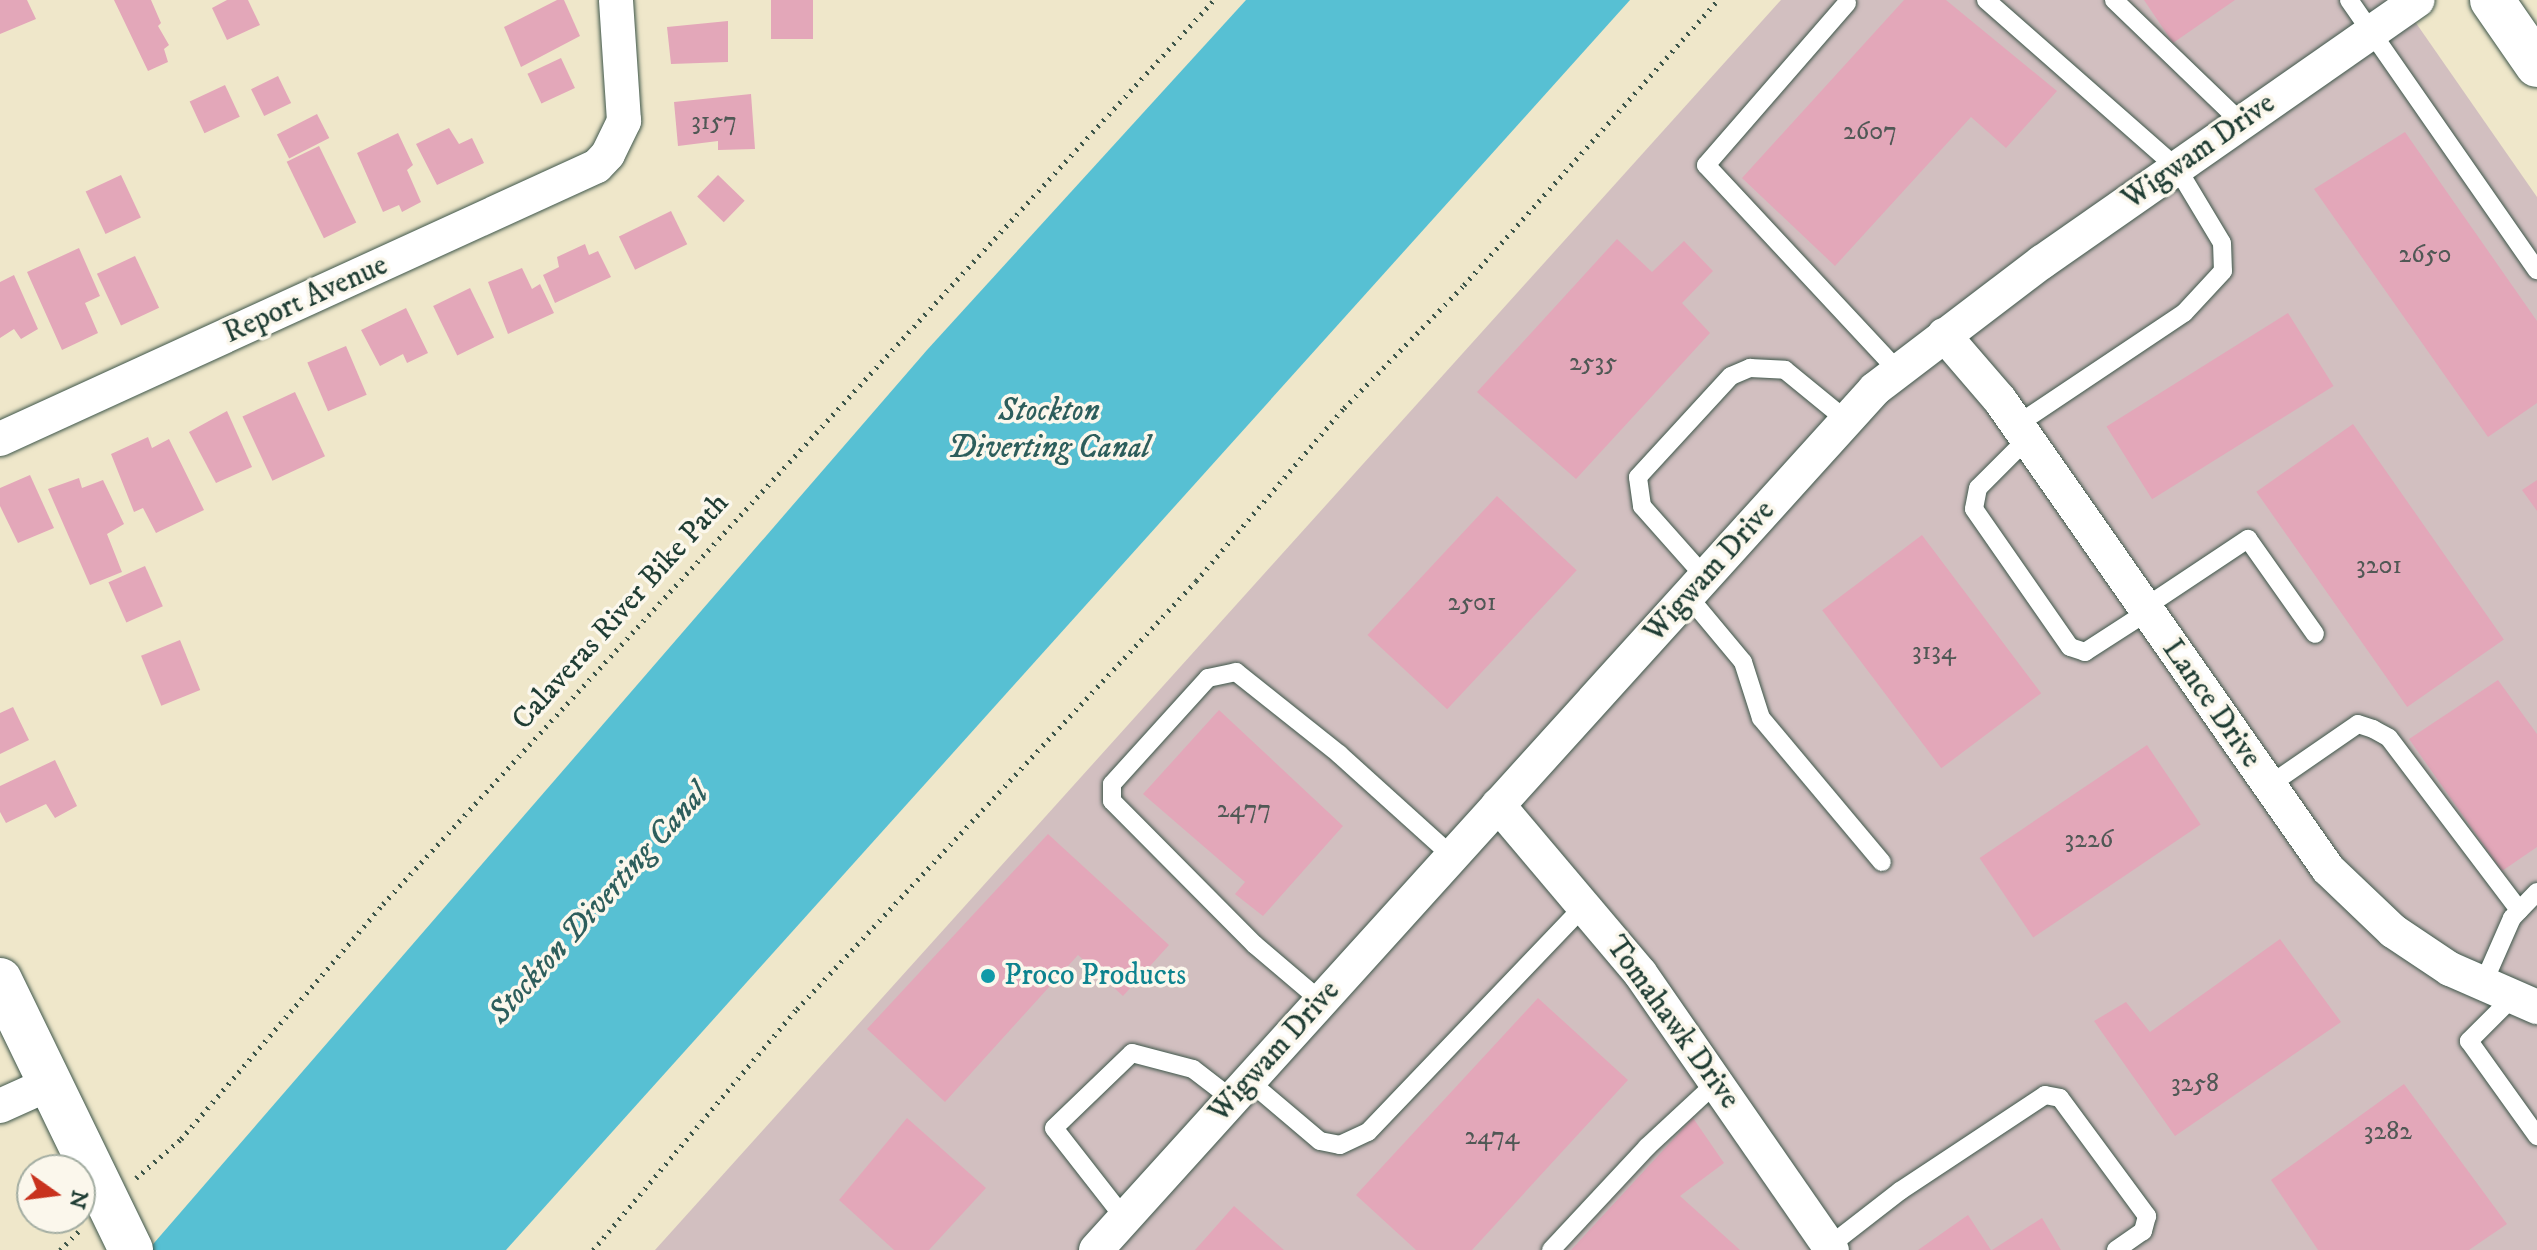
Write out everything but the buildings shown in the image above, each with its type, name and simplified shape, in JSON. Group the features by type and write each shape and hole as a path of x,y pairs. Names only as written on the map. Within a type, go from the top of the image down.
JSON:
{"main road":[{"path":"2492,0 2537,65"},
{"path":"0,980 131,1250"}],"street":[{"name":"Report Avenue","path":"0,439 597,166 608,154 624,121 616,0"},
{"name":"Wigwam Drive","path":"1096,1250 1875,389 1944,335 2177,168 2418,0"},
{"name":"Lance Drive","path":"1944,335 2022,432 2328,869 2359,902 2404,939 2450,969 2511,996"},
{"name":"Tomahawk Drive","path":"1498,805 1640,973 1831,1248"},
{"path":"0,1106 51,1083"}],"lane":[{"path":"1986,0 2177,168 2222,243 2223,271 2184,313 2022,432 1978,488 1974,509 2070,647 2085,652 2248,539 2315,634"},
{"path":"2114,0 2242,123"},
{"path":"2349,0 2537,270"},
{"path":"1847,3 1706,165 1822,294 1898,371"},
{"path":"1846,420 1785,370 1750,368 1731,376 1638,477 1642,506 1743,662 1761,718 1882,862"},
{"path":"1321,1001 1255,945 1112,801 1112,784 1208,678 1236,672 1339,754 1452,856"},
{"path":"2268,786 2358,724 2373,729 2389,738 2519,910"},
{"path":"2537,892 2519,910 2511,996 2469,1041 2537,1136"},
{"path":"1125,1219 1054,1128 1132,1053 1193,1069 1241,1090 1320,1141 1340,1145 1368,1132 1584,906"},
{"path":"1551,1250 1647,1147 1717,1082"},
{"path":"1831,1248 1900,1191 2045,1095 2060,1098 2147,1216 2143,1231 2116,1250"}],"path":[{"name":"Calaveras River Bike Path","path":"60,1250 181,1139 383,904 1214,0"},
{"path":"593,1250 797,1009 1186,593 1344,408 1464,285 1718,0"}],"shaded area":[{"path":"1781,0 2400,0 2537,197 2537,1250 655,1250"}],"water":[{"name":"Stockton Diverting Canal","path":"1246,0 1630,0 506,1250 148,1250 927,350"}],"place":[{"name":"Proco Products","path":"988,976"}]}
